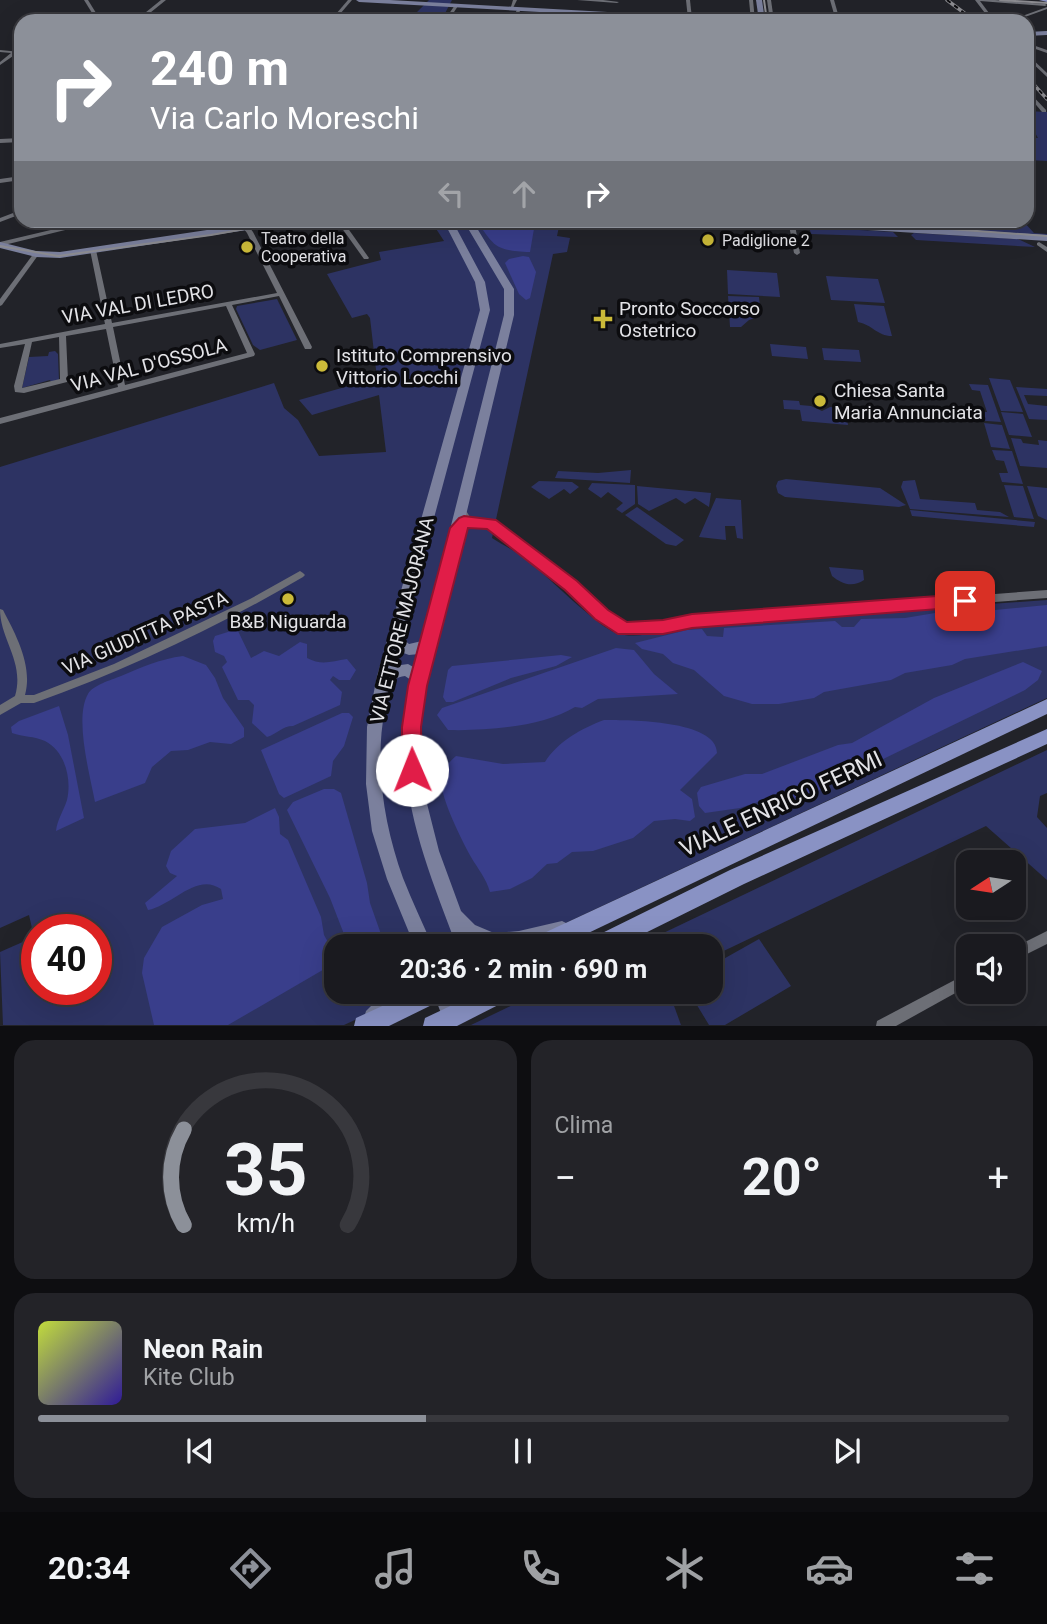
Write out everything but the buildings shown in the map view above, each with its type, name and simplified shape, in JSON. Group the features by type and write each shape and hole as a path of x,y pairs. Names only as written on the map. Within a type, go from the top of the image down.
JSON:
{"main road":[{"name":"VIALE ENRICO FERMI","path":"563,934 1047,706"},
{"path":"621,934 737,877 1047,736"},
{"path":"368,1024 413,1004"},
{"path":"442,1021 475,1004"}],"street":[{"path":"146,14 164,0"},
{"path":"338,14 350,0"},
{"path":"359,0 429,2 561,14"},
{"path":"510,9 515,0"},
{"path":"579,0 617,1"},
{"path":"978,0 1044,3"},
{"path":"1023,14 1044,3"},
{"path":"451,14 456,6"},
{"path":"516,14 519,9"},
{"path":"1034,62 1047,76"},
{"path":"1034,99 1044,111"},
{"path":"0,245 70,228"},
{"path":"0,245 56,256 221,228"},
{"path":"246,228 308,347"},
{"path":"345,228 366,258"},
{"name":"VIA ETTORE MAJORANA","path":"419,934 389,863 375,800 373,741 382,685 484,316 485,298 478,277 451,228"},
{"name":"VIA ETTORE MAJORANA","path":"461,934 426,838 413,785 411,734 418,686 509,316 509,289 473,228"},
{"path":"793,228 797,253"},
{"path":"941,228 1021,237 1043,243"},
{"path":"25,252 28,238"},
{"path":"93,250 122,389"},
{"path":"0,304 36,254"},
{"name":"VIA VAL DI LEDRO","path":"0,346 281,294"},
{"name":"VIA VAL D'OSSOLA","path":"0,421 251,354 228,304"},
{"path":"29,340 18,386 18,390 24,391 64,380 62,334"},
{"path":"470,366 486,362 497,370"},
{"path":"462,511 467,519 490,524 571,586 602,615 624,629 663,627 692,621 1047,594"},
{"path":"458,528 462,523 474,521"},
{"name":"VIA GIUDITTA PASTA","path":"0,711 19,699 34,699 118,667 253,602 300,575"},
{"path":"0,613 16,651 22,688 19,699"},
{"path":"396,633 398,643 410,650 417,650 430,643"},
{"path":"382,685 392,673 404,670 416,675 418,686"},
{"name":"VIA ETTORE MAJORANA","path":"451,906 462,925 479,937 495,942 519,942 538,933 578,927"},
{"name":"VIA ETTORE MAJORANA","path":"411,915 413,934"},
{"path":"1026,948 1047,937"},
{"path":"888,1024 956,986"},
{"path":"368,1024 385,1004"}],"shaded area":[{"path":"429,0 452,0 445,14 415,14"},
{"path":"1034,111 1047,112 1047,161 1034,160 1034,138 1038,138 1034,131"},
{"path":"436,228 559,228 557,236 570,238 567,252 553,254 492,538 529,561 608,629 624,635 642,635 685,626 1047,600 1047,698 542,934 324,934 324,1004 390,1004 344,1025 3,1025 0,952 21,943 21,1005 112,1005 112,914 21,914 21,919 0,928 0,467 274,383 284,408 298,420 319,456 386,452 379,395 312,415 299,400 377,378 370,318 367,314 352,318 327,274 381,260 379,252 444,241"},
{"path":"482,228 534,228 530,252 499,247"},
{"path":"809,228 826,228 893,232 898,237 811,234"},
{"path":"914,228 1029,228 1034,233 1047,234 1047,237"},
{"path":"914,233 1018,239 1035,247 916,240 911,235"},
{"path":"529,257 536,272 530,298 526,300 519,294 505,263 509,259"},
{"path":"727,270 777,273 780,297 728,294"},
{"path":"826,276 878,279 885,303 831,300"},
{"path":"728,296 759,297 761,316 749,320 741,327 730,327"},
{"path":"277,299 297,340 260,350 253,345 237,306"},
{"path":"854,304 884,306 892,336 858,322"},
{"path":"770,344 806,347 808,359 772,356"},
{"path":"822,348 859,350 861,362 824,360"},
{"path":"55,351 58,354 59,380 22,388 29,357 48,356 49,352"},
{"path":"989,378 1010,380 1023,412 1001,411"},
{"path":"969,384 988,385 1001,422 959,419 956,410 987,412 980,391 972,390"},
{"path":"1016,387 1047,389 1047,396 1024,395 1028,404 1047,406 1047,420 1029,419"},
{"path":"783,400 799,401 800,405 822,411 830,407 845,408 848,425 802,421 800,410 784,409"},
{"path":"1001,412 1023,414 1032,437 1009,435"},
{"path":"984,423 1002,425 1010,449 991,447"},
{"path":"1011,438 1039,445 1038,440 1047,441 1047,468 1020,466"},
{"path":"992,450 1012,451 1023,484 1002,482 999,473 1008,473 1004,461 996,460"},
{"path":"631,470 630,483 555,478 558,471 598,473"},
{"path":"786,479 880,488 906,505 899,507 785,497 778,493 776,486 778,481"},
{"path":"915,480 920,499 975,503 977,510 1000,512 1009,517 910,509 901,487 903,481"},
{"path":"539,481 572,482 579,487 570,494 564,489 549,499 531,487"},
{"path":"592,483 635,485 635,504 622,513 616,509 623,503 608,492 601,498 588,489"},
{"path":"1004,485 1023,486 1034,519 1014,517"},
{"path":"637,486 711,493 709,507 695,498 685,504 676,498 649,511 638,504"},
{"path":"1027,486 1047,488 1047,520 1038,516"},
{"path":"716,498 741,500 743,539 737,538 735,526 725,526 726,540 699,537"},
{"path":"637,507 684,540 676,546 666,544 625,515"},
{"path":"910,510 1035,522 1034,527 912,516"},
{"path":"829,567 863,570 864,580 855,584 843,583 832,576"},
{"path":"1047,605 1047,646 965,659 952,665 905,673 891,680 824,692 814,698 779,704 752,704 724,696 694,670 673,663 663,654 642,649 635,643 687,630 702,629 707,636 723,637 724,628 835,621 842,627 854,627 861,619 905,618 941,612"},
{"path":"238,631 251,658 264,651 279,656 300,642 307,644 307,658 317,662 347,659 356,670 350,680 339,680 333,676 330,680 342,692 340,705 267,737 252,723 254,705 249,700 238,700 222,667 227,662 224,656 215,652 215,636"},
{"path":"616,648 634,650 654,674 678,694 598,699 582,708 575,707 547,719 479,730 448,730 437,715 442,708"},
{"path":"561,655 572,657 556,666 511,678 453,702 446,702 443,697 448,670 452,666"},
{"path":"183,656 206,665 223,698 244,728 244,737 231,744 210,742 188,750 171,751 152,767 145,783 95,802 82,717 88,694 103,683 167,659"},
{"path":"1023,662 1042,671 1038,680 1025,690 801,799 773,797 740,808 705,813 699,806 697,793 701,787 745,774 762,774 838,745 852,743 934,698"},
{"path":"59,706 68,735 84,818 56,831 68,792 68,775 62,759 58,751 45,741 12,733 11,727 19,721"},
{"path":"342,713 349,713 353,717 344,746 333,761 331,776 284,798 279,794 261,750"},
{"path":"604,720 670,724 703,734 713,742 717,753 680,790 692,799 695,817 690,821 654,821 633,838 593,851 572,852 557,863 547,864 532,878 510,889 490,892 462,841 448,807 441,779 446,766 456,756 503,764 545,762 556,748 571,736"},
{"path":"1047,750 1047,793 1040,796 1037,817 1047,828 1047,880 1026,861 1026,850 1013,850 986,826 723,951 723,934 661,934"},
{"path":"324,789 334,789 341,793 381,934 344,934 330,898 287,810 293,802"},
{"path":"275,808 279,817 280,834 288,840 321,917 324,969 228,1025 154,1025 142,973 144,958 162,927 202,905 223,899 221,889 203,884 148,910 145,903 177,876 170,873 166,866 171,851 195,829 245,823"},
{"path":"759,939 791,986 725,1025 709,1025 696,1004 723,1004 723,959"},
{"path":"515,1004 673,1004 681,1025 471,1025"}],"tram line":[{"path":"764,0 766,14"},
{"path":"1000,0 1047,3"},
{"path":"0,246 58,256 251,228"},
{"path":"937,228 1047,236"}],"railway":[{"path":"947,0 966,14"},
{"path":"1034,85 1047,99"}],"place":[{"name":"Padiglione 2","path":"708,240"},
{"name":"Teatro della Cooperativa","path":"247,247"},
{"name":"Pronto Soccorso Ostetrico","path":"603,319"},
{"name":"Istituto Comprensivo Vittorio Locchi","path":"322,366"},
{"name":"Chiesa Santa Maria Annunciata","path":"820,401"},
{"name":"B&B Niguarda","path":"288,599"}],"route":[{"path":"412,770 411,727 415,699 458,528 464,522 490,524 571,586 617,627 624,629 663,627 692,621 965,601"}]}
